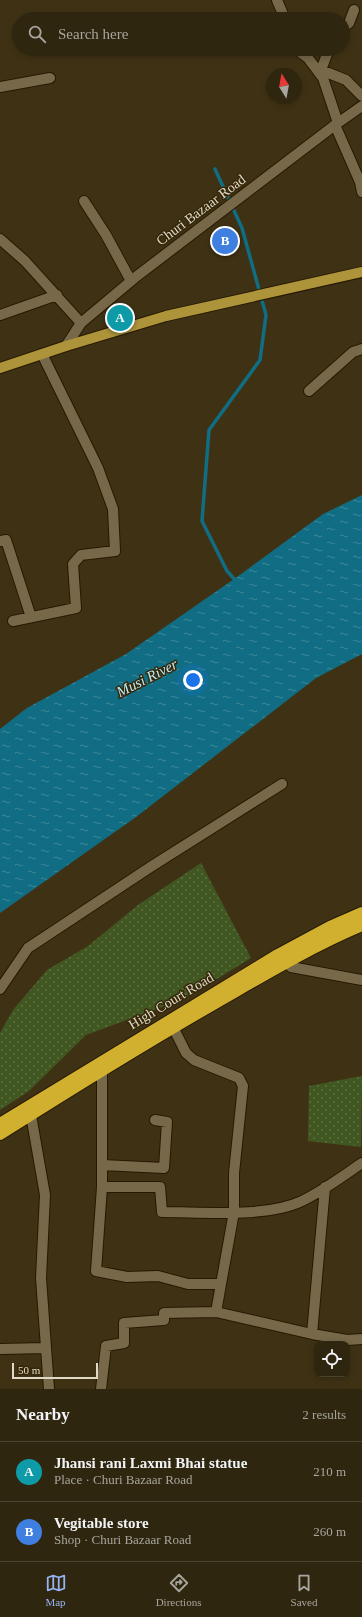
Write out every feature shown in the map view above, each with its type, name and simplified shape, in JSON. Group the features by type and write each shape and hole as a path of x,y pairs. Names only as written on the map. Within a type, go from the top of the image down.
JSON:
{"highway":[{"name":"High Court Road","path":"0,1124 330,928 362,913"},
{"name":"High Court Road","path":"0,1134 102,1072 281,958 362,925"}],"main road":[{"path":"0,368 66,346 166,316 362,272"}],"street":[{"path":"277,0 281,12"},
{"path":"350,21 354,10"},
{"path":"305,56 322,74 337,124 360,182 362,192"},
{"path":"322,74 327,56"},
{"path":"322,74 346,80 362,96"},
{"path":"0,87 50,78"},
{"name":"Churi Bazaar Road","path":"66,346 82,322 131,281 224,209 362,106"},
{"path":"84,201 106,235 131,281"},
{"path":"0,239 25,261 82,322"},
{"path":"0,315 57,295"},
{"path":"309,391 353,352 362,349"},
{"path":"13,621 76,608 73,564 81,555 115,551 113,509 98,468 42,354"},
{"path":"0,541 6,540 30,617"},
{"path":"0,989 28,948 152,866 282,784"},
{"path":"281,958 292,967 362,980"},
{"path":"173,1027 186,1054 194,1060 239,1078 243,1086 234,1173 234,1212 216,1312"},
{"path":"102,1072 102,1187 96,1272 127,1277 158,1276 188,1284 222,1284"},
{"path":"31,1115 45,1195 41,1278 49,1389"},
{"path":"102,1165 164,1168 167,1122 155,1120"},
{"path":"102,1187 160,1187 162,1212 255,1212 280,1208 302,1201 325,1188 362,1163"},
{"path":"312,1334 325,1188"},
{"path":"101,1389 106,1346 124,1343 124,1323 164,1320 164,1313 216,1312 312,1334 347,1340 362,1339"},
{"path":"0,1349 45,1348"}],"green space":[{"path":"201,863 251,958 186,998 86,1035 29,1091 0,1110 0,1033 13,1010 47,970 88,946 138,905"},
{"path":"362,1076 361,1147 308,1141 309,1086"}],"water":[{"name":"Musi River","path":"362,495 362,654 316,678 136,817 0,913 0,729 27,708 126,654 237,577 323,514"}],"waterway":[{"path":"215,169 242,228 266,315 260,360 209,430 202,521 227,571 237,582"}],"place":[{"name":"Vegitable store","path":"225,241"},
{"name":"Jhansi rani Laxmi Bhai statue","path":"120,318"}]}
